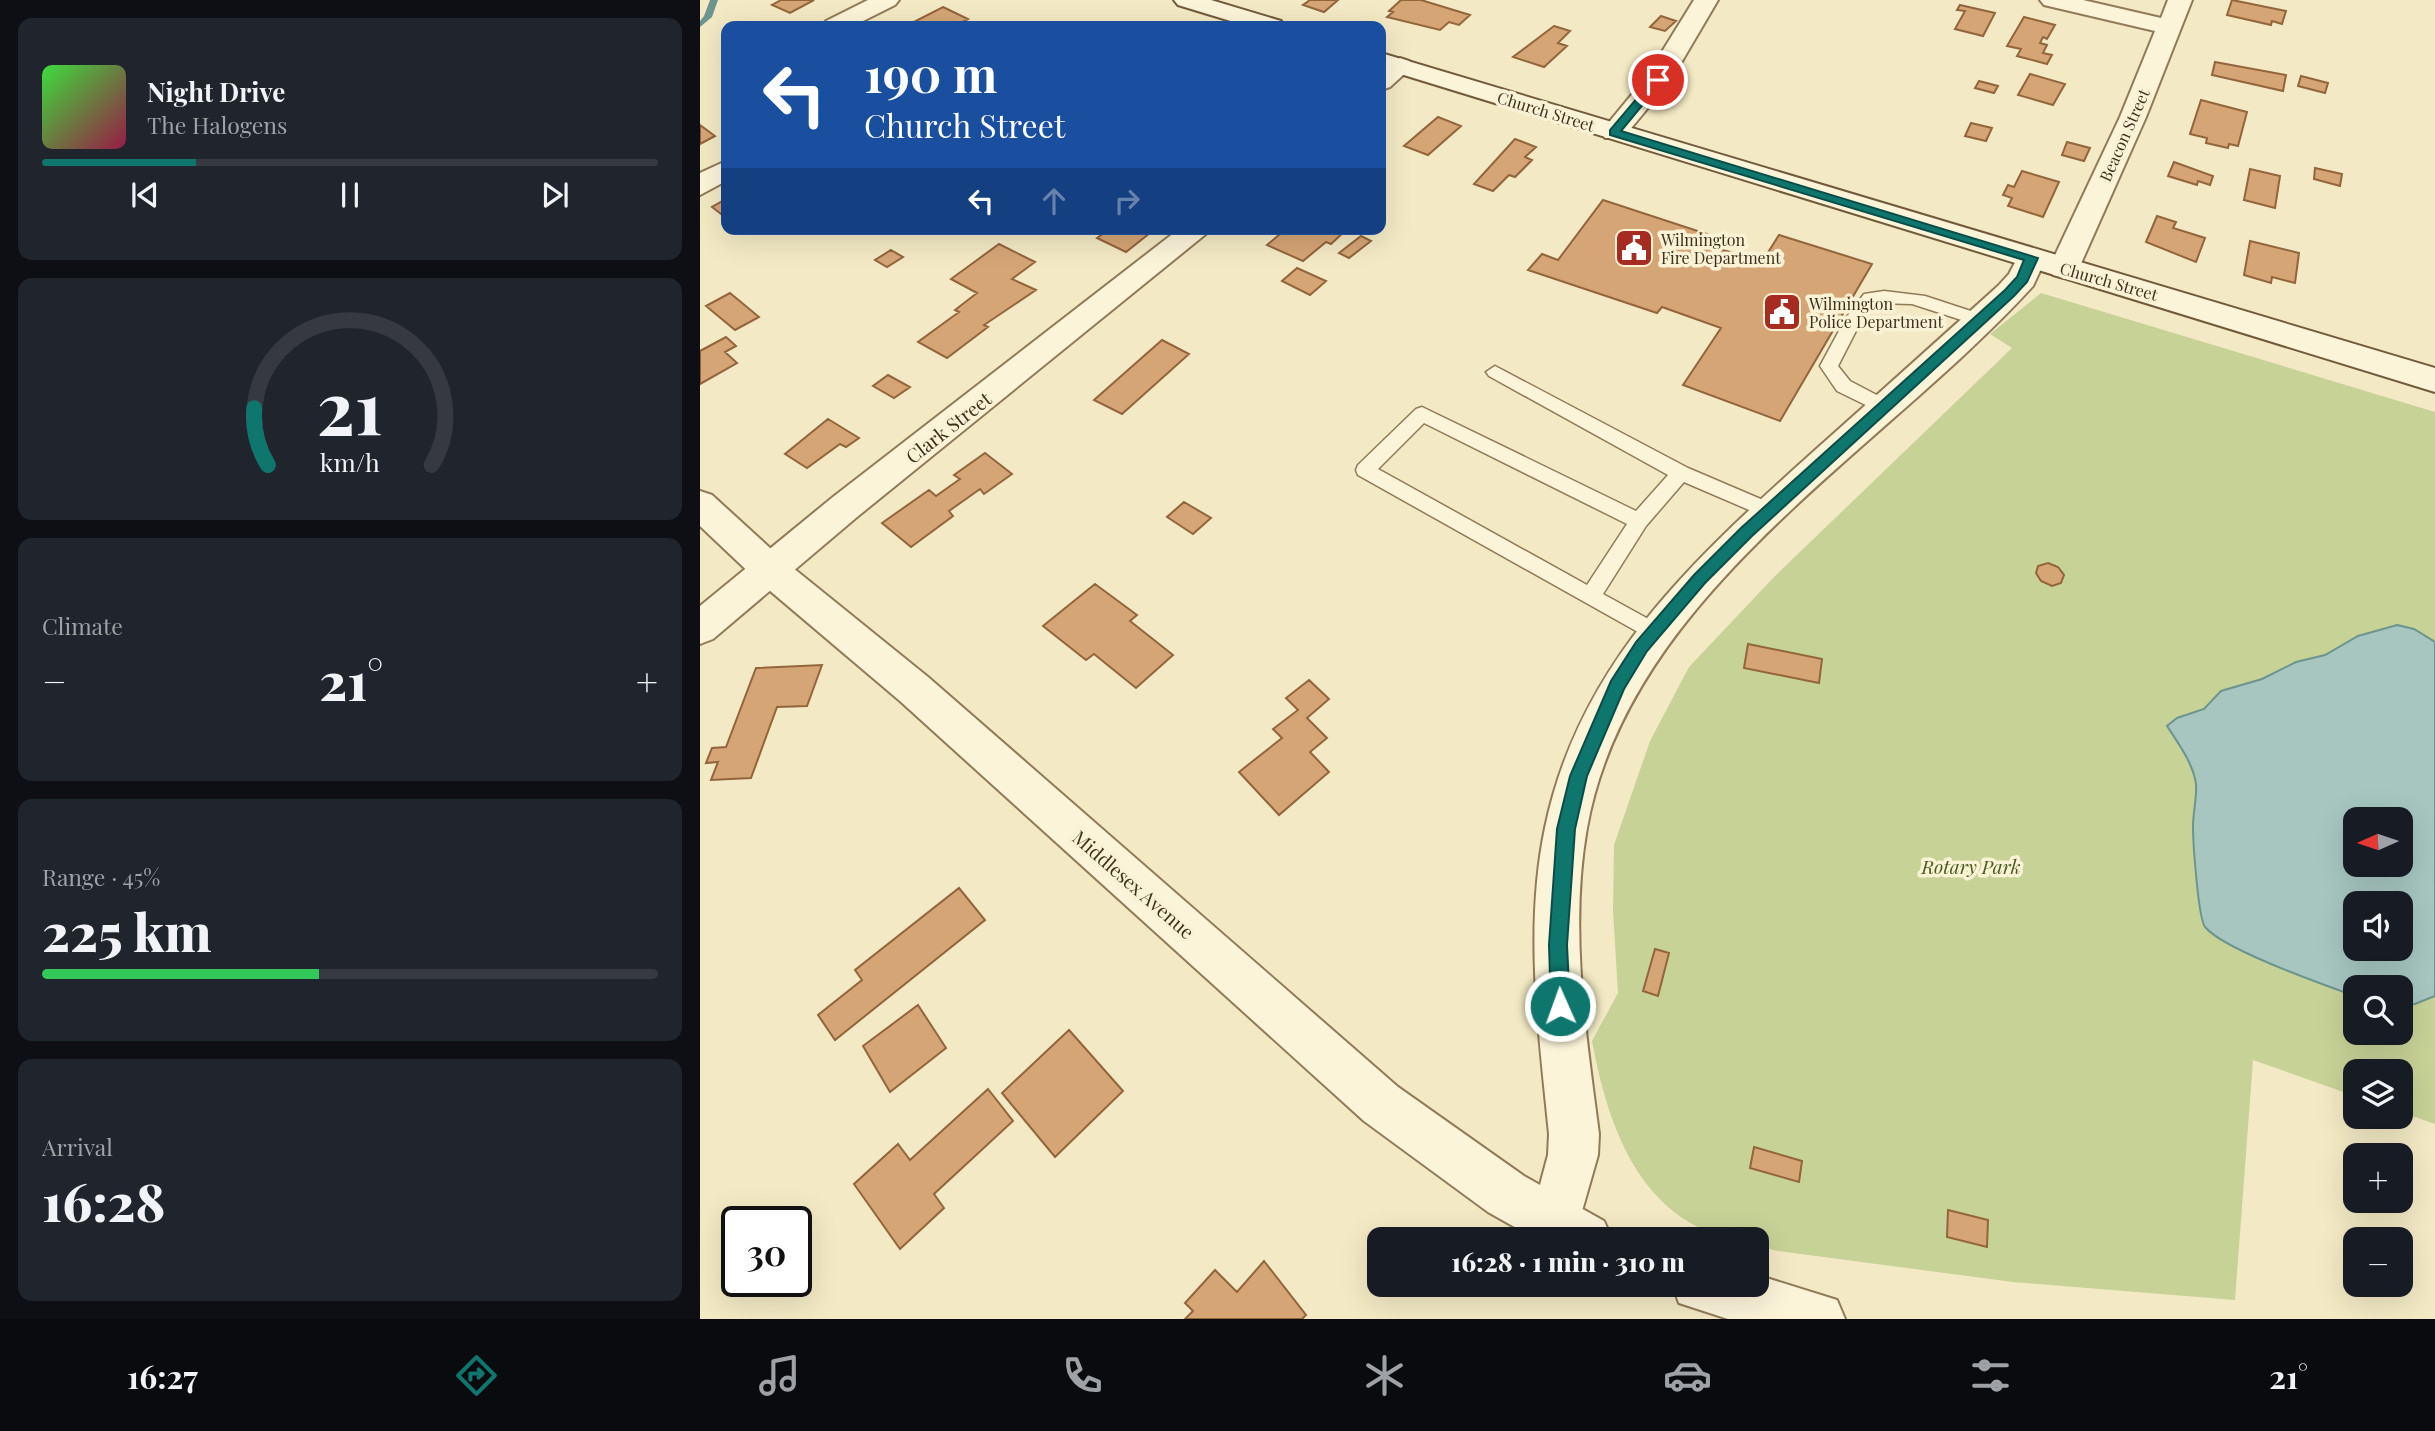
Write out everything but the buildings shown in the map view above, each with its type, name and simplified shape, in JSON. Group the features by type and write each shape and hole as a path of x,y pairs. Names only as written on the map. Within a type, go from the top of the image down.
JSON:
{"street":[{"path":"845,21 887,0"},
{"path":"1186,0 1255,21"},
{"path":"1614,132 1658,80 1706,0"},
{"path":"2052,0 2169,27"},
{"name":"Beacon Street","path":"1571,1227 1574,1134 1566,1072 1558,945 1566,829 1578,776 1617,686 1654,632 1700,579 1770,510 2018,285 2048,263 2133,117 2180,0"},
{"name":"Church Street","path":"1387,69 1614,132 2435,380"},
{"path":"700,186 721,172"},
{"name":"Clark Street","path":"700,628 769,569 1190,235"},
{"name":"Middlesex Avenue","path":"700,505 769,569 914,689 1381,1104 1462,1165 1566,1227"},
{"path":"1743,1297 1818,1319"}],"lane":[{"path":"1884,407 1848,389 1831,376 1829,366 1852,322 1870,298 1887,294 1909,298 1980,320"},
{"path":"1495,372 1682,473 1770,510"},
{"path":"1639,521 1422,414 1365,470 1654,632"},
{"path":"1590,597 1639,521 1682,473"}],"green space":[{"name":"Rotary Park","path":"2041,293 2435,412 2435,1124 2413,1116 2413,1059 2343,1059 2343,1092 2253,1060 2235,1300 2013,1282 1778,1251 1769,1249 1769,1227 1698,1227 1673,1211 1653,1192 1637,1170 1613,1121 1597,1067 1592,1041 1618,993 1613,911 1614,845 1650,741 1689,667 1775,576 2012,348 1990,334"}],"water":[{"path":"2397,625 2414,629 2435,642 2435,996 2415,1004 2413,975 2343,975 2343,992 2232,946 2205,927 2202,920 2193,826 2196,784 2188,761 2167,726 2177,718 2204,709 2221,691 2262,679 2296,662 2325,655 2358,636"}],"waterway":[{"path":"700,25 708,17 714,0"}],"place":[{"name":"Wilmington Fire Department","path":"1634,248"},
{"name":"Wilmington Police Department","path":"1782,312"}],"route":[{"path":"1560,1006 1560,883 1566,829 1578,776 1617,686 1642,647 1700,579 1747,532 2009,293 2022,279 2031,258 1614,132 1658,80"}]}
